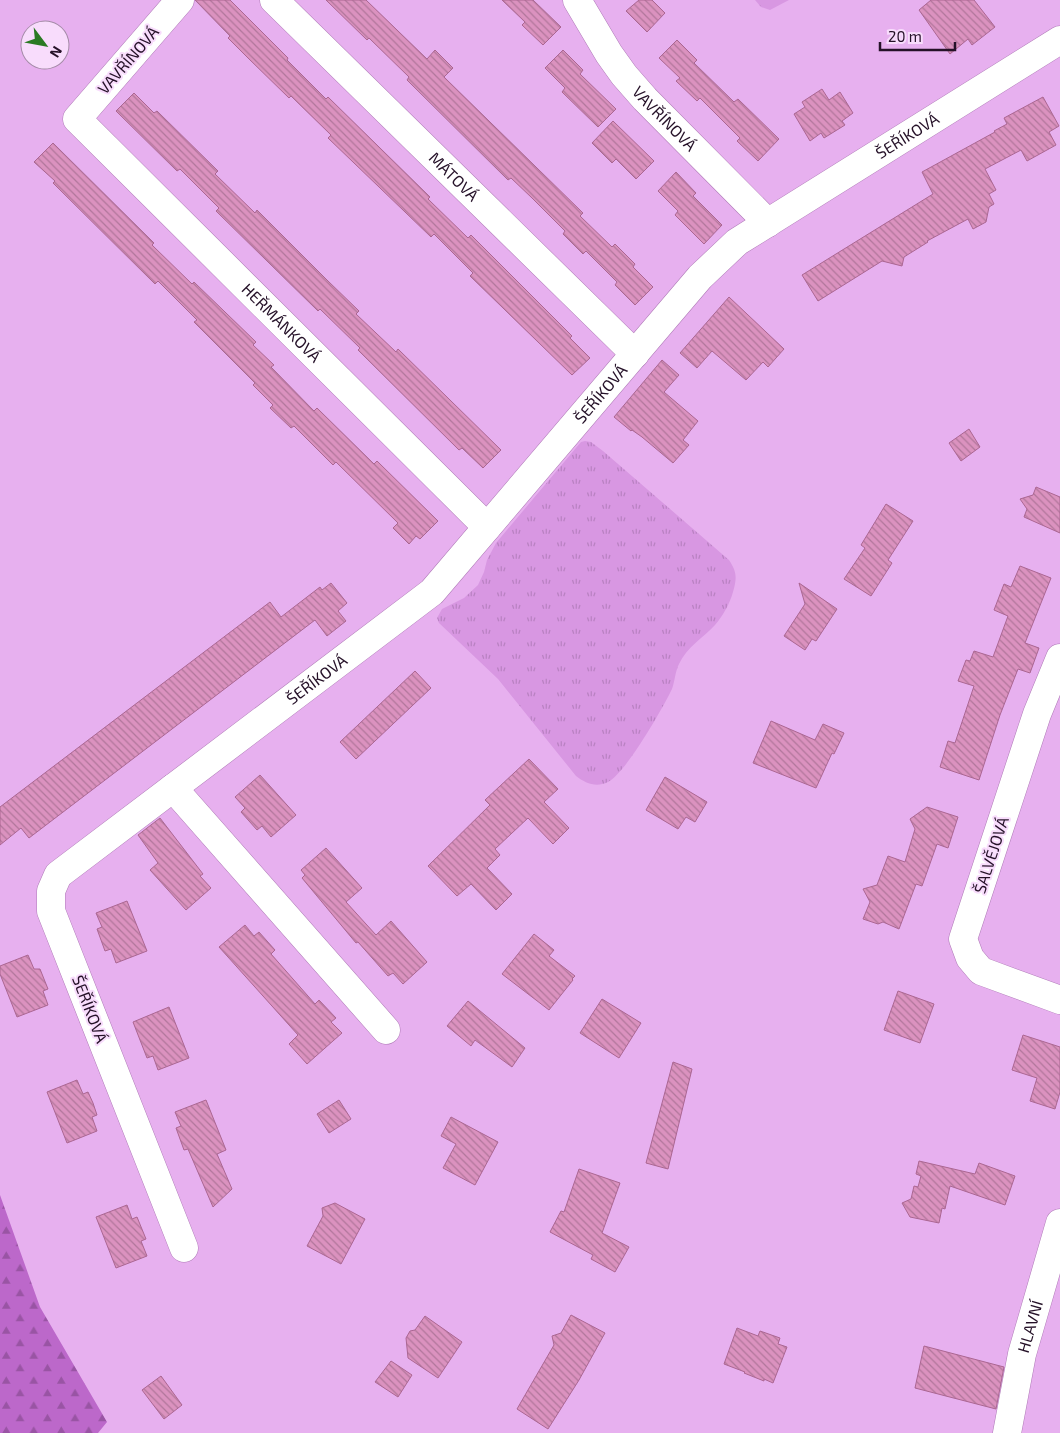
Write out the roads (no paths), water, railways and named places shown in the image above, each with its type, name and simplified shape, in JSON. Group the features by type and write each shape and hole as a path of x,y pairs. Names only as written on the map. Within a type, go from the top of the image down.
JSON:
{"street":[{"name":"VAVŘÍNOVÁ","path":"76,120 180,0"},
{"name":"MÁTOVÁ","path":"274,0 634,354"},
{"name":"VAVŘÍNOVÁ","path":"576,0 624,75 645,99 768,224"},
{"name":"ŠEŘÍKOVÁ","path":"184,1248 51,911 51,891 58,875 432,592 700,276 736,242 768,224 1060,40"},
{"name":"HEŘMÁNKOVÁ","path":"76,120 487,527"},
{"name":"ŠALVĚJOVÁ","path":"1060,658 1037,714 963,939 970,958 981,971 1060,1000"},
{"path":"173,788 386,1030"},
{"name":"HLAVNÍ","path":"1007,1433 1022,1354 1060,1222"}]}
